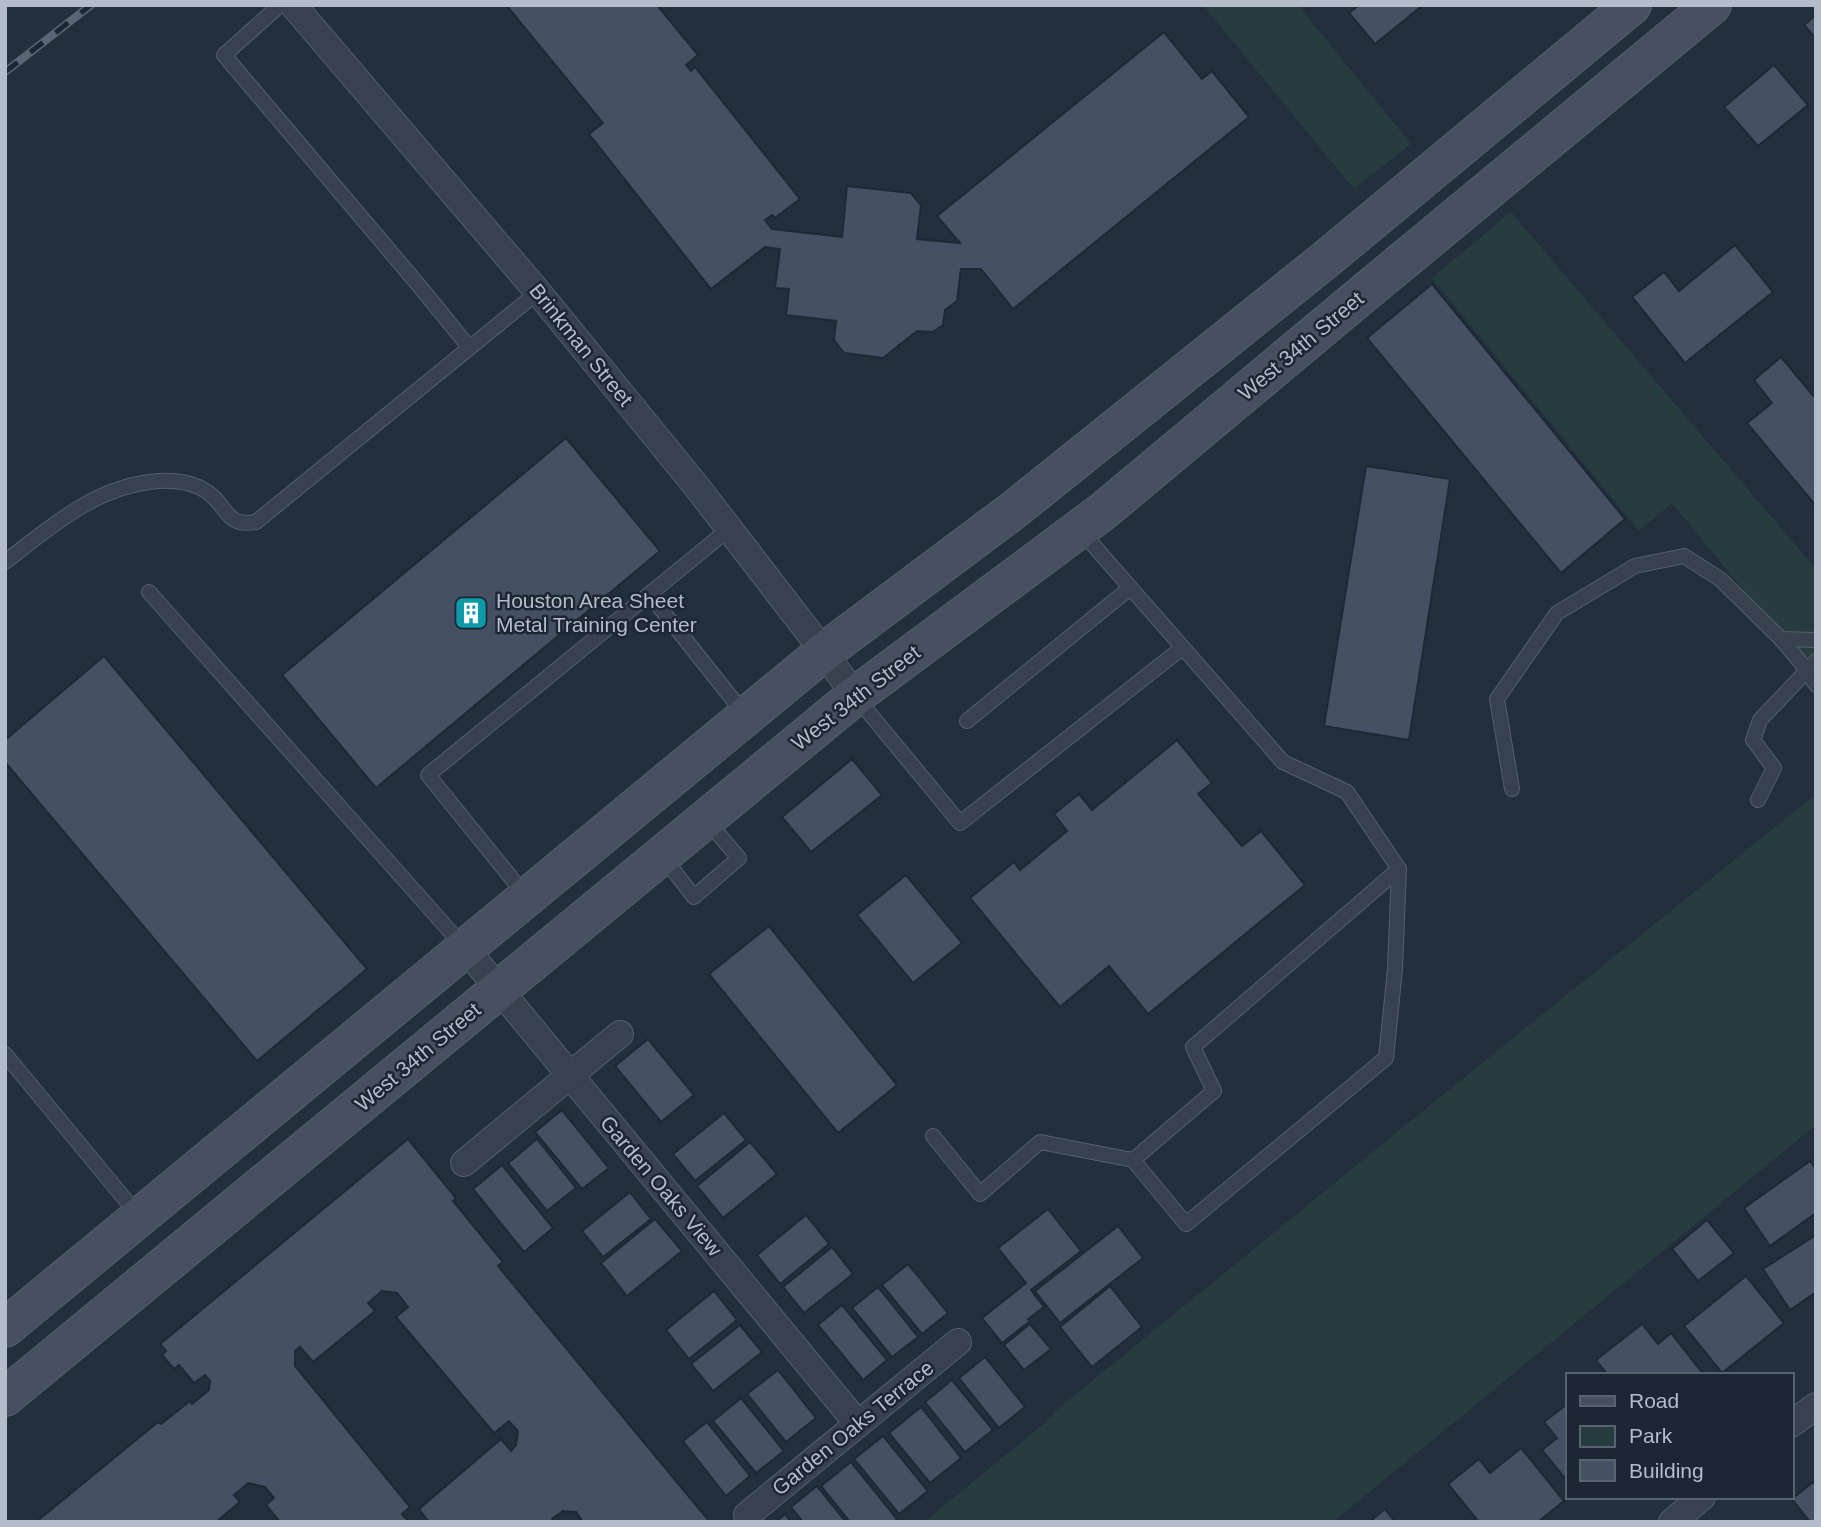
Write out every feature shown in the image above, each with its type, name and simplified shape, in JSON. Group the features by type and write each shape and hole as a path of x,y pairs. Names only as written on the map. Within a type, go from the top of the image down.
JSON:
{"main road":[{"path":"5,1328 824,652 1015,509 1325,260 1632,5"},
{"name":"West 34th Street","path":"5,1397 855,696 1102,512 1713,5"},
{"path":"1592,38 1625,78"},
{"path":"1325,260 1357,299"},
{"path":"1215,348 1250,388"},
{"path":"232,1139 265,1182"},
{"path":"139,1216 172,1260"}],"street":[{"name":"Brinkman Street","path":"293,5 538,292 679,465 855,696"},
{"name":"Garden Oaks View","path":"465,948 858,1424"},
{"path":"464,1163 620,1034"},
{"name":"Garden Oaks Terrace","path":"747,1515 958,1342"},
{"path":"1793,1423 1816,1406"},
{"path":"1672,1522 1700,1499"}],"lane":[{"path":"280,5 224,55 469,347"},
{"path":"5,562 86,503 116,489 143,482 170,481 196,486 211,495 232,520 243,525 256,522 538,292"},
{"path":"527,897 428,775 729,529"},
{"path":"933,1136 980,1194 1040,1142 1133,1160 1186,1224 1386,1058 1395,969 1399,869 1347,792 1283,762 1079,529"},
{"path":"1512,789 1497,699 1557,613 1635,566 1684,556 1720,579 1811,666 1816,685"},
{"path":"967,721 1130,588"},
{"path":"149,592 465,948"},
{"path":"649,594 747,716"},
{"path":"1781,639 1816,640"},
{"path":"855,696 961,822 1182,648"},
{"path":"1758,800 1774,768 1753,740 1760,720 1811,666"},
{"path":"662,856 694,897 739,858 706,820"},
{"path":"1133,1160 1214,1091 1193,1046 1399,869"},
{"path":"5,1054 139,1216"}],"green space":[{"path":"1203,5 1298,5 1411,144 1354,189"},
{"path":"1511,212 1816,569 1816,679 1672,503 1639,531 1432,278"},
{"path":"1816,794 1816,1125 1333,1522 924,1522 1053,1416 1054,1412"}],"building":[{"path":"506,5 657,5 698,55 686,65 691,71 695,67 800,199 775,218 772,215 765,220 772,229 842,237 847,186 911,193 921,205 917,239 960,243 937,216 1164,32 1202,79 1212,71 1249,117 1013,309 981,269 961,269 957,301 945,310 943,325 933,332 917,331 883,358 844,353 834,340 836,321 786,315 789,289 775,288 780,249 765,247 711,289 589,134 603,123"},
{"path":"1359,5 1423,5 1375,44 1349,13"},
{"path":"1816,15 1816,39 1804,25"},
{"path":"1774,65 1808,105 1758,146 1724,107"},
{"path":"1735,245 1773,292 1685,363 1632,297 1664,272 1679,291"},
{"path":"1432,284 1625,519 1561,573 1367,338"},
{"path":"1781,357 1816,399 1816,506 1747,423 1772,403 1754,380"},
{"name":"Houston Area Sheet Metal Training Center","path":"566,438 660,551 376,788 282,675"},
{"path":"1366,466 1450,479 1409,740 1324,726"},
{"path":"104,656 367,969 257,1061 5,762 5,740"},
{"path":"1177,740 1212,783 1198,794 1242,846 1261,831 1305,885 1148,1014 1109,966 1060,1007 970,898 1014,862 1020,870 1067,831 1054,814 1079,794 1092,810"},
{"path":"852,759 882,795 811,852 782,817"},
{"path":"906,875 962,943 913,983 857,915"},
{"path":"769,926 897,1085 838,1133 709,974"},
{"path":"648,1039 694,1095 661,1122 615,1066"},
{"path":"562,1110 609,1168 582,1189 535,1132"},
{"path":"724,1113 746,1140 695,1181 673,1154"},
{"path":"408,1139 456,1198 453,1201 503,1262 498,1266 710,1522 577,1522 581,1519 576,1512 563,1511 552,1519 554,1522 429,1522 419,1509 501,1439 511,1451 516,1445 518,1431 509,1421 494,1433 396,1317 408,1307 397,1293 382,1291 368,1303 375,1311 313,1362 300,1347 295,1351 295,1366 410,1507 402,1514 409,1522 280,1522 266,1505 274,1498 265,1487 248,1483 234,1495 240,1502 216,1522 36,1522 158,1422 161,1424 209,1390 210,1381 205,1375 194,1383 179,1365 174,1369 162,1355 166,1351 160,1344"},
{"path":"537,1139 576,1188 547,1211 508,1163"},
{"path":"750,1142 777,1174 723,1218 697,1186"},
{"path":"1810,1161 1816,1169 1816,1213 1770,1246 1744,1208"},
{"path":"502,1165 553,1228 524,1252 473,1189"},
{"path":"630,1192 651,1219 603,1257 582,1231"},
{"path":"1048,1209 1081,1251 1031,1290 1044,1307 1002,1343 982,1318 1026,1283 998,1248"},
{"path":"806,1215 829,1244 780,1284 757,1255"},
{"path":"655,1219 682,1251 627,1296 601,1263"},
{"path":"1707,1220 1734,1253 1698,1281 1672,1249"},
{"path":"1118,1226 1143,1258 1060,1323 1035,1291"},
{"path":"1816,1235 1816,1292 1790,1310 1763,1269"},
{"path":"832,1247 853,1274 804,1313 783,1287"},
{"path":"908,1264 948,1313 922,1334 882,1285"},
{"path":"1746,1276 1784,1323 1722,1373 1684,1326"},
{"path":"1110,1286 1142,1327 1092,1367 1060,1327"},
{"path":"878,1287 918,1337 892,1357 852,1308"},
{"path":"714,1291 737,1320 689,1359 666,1330"},
{"path":"842,1305 887,1360 863,1380 818,1325"},
{"path":"1030,1324 1051,1349 1024,1370 1004,1345"},
{"path":"1642,1324 1658,1344 1671,1333 1702,1373 1606,1373 1596,1360"},
{"path":"740,1325 762,1352 713,1391 691,1364"},
{"path":"985,1357 1025,1407 999,1428 959,1378"},
{"path":"778,1370 816,1418 786,1442 747,1394"},
{"path":"952,1380 993,1430 965,1452 925,1402"},
{"path":"741,1398 784,1451 756,1473 713,1421"},
{"path":"1566,1405 1566,1480 1542,1450 1557,1438 1544,1422"},
{"path":"921,1407 961,1458 930,1483 889,1433"},
{"path":"707,1422 750,1476 726,1496 683,1441"},
{"path":"883,1436 928,1491 899,1514 854,1459"},
{"path":"1521,1448 1564,1501 1538,1522 1479,1522 1448,1484 1479,1459 1490,1473"},
{"path":"851,1462 897,1519 894,1522 850,1522 821,1486"},
{"path":"1813,1482 1816,1486 1816,1522 1810,1522 1793,1498"},
{"path":"817,1486 846,1522 803,1522 791,1507"},
{"path":"1385,1509 1395,1522 1369,1522"},
{"path":"785,1514 791,1522 776,1522"}],"railway":[{"path":"5,72 91,5"}],"place":[{"name":"Houston Area Sheet Metal Training Center","path":"471,613"}]}
